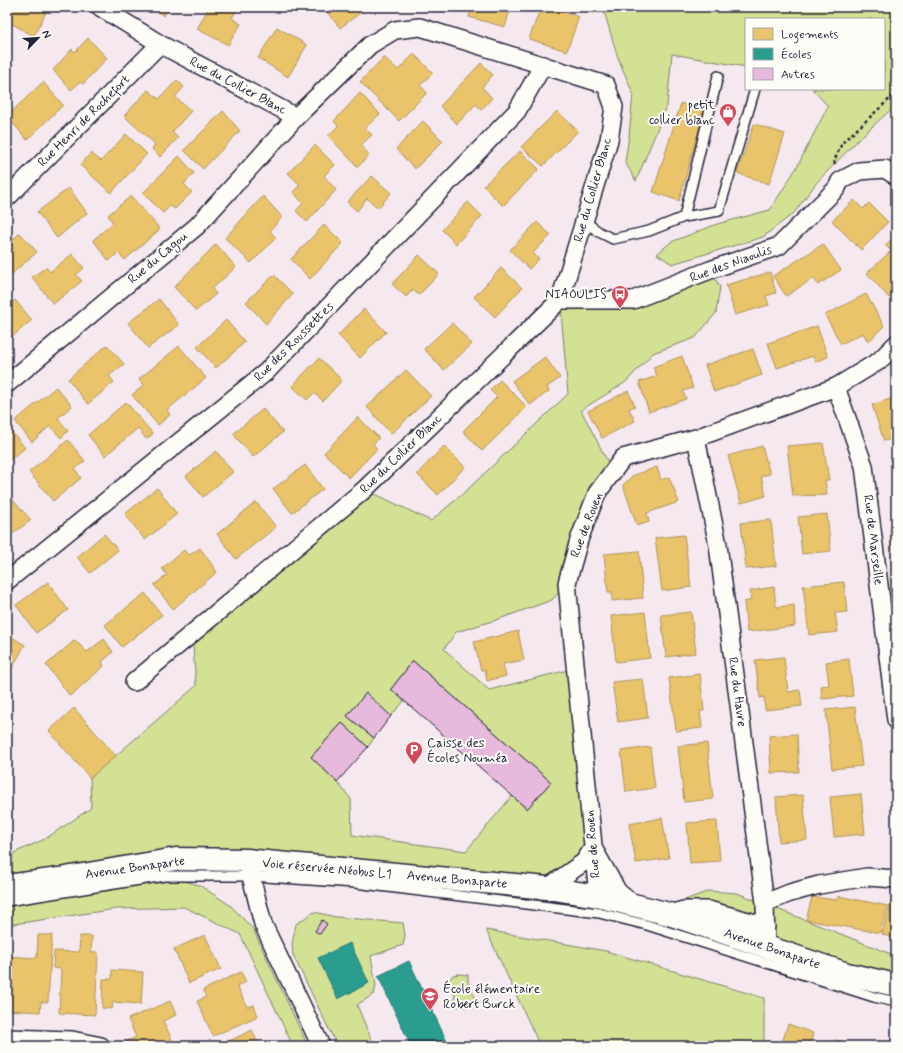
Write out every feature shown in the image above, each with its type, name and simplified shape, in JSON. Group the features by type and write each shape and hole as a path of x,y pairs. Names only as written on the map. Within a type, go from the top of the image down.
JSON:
{"main road":[{"name":"Avenue Bonaparte","path":"7,886 176,860 249,868 430,878 547,888 598,896 669,914 766,948 847,974 896,985"}],"street":[{"name":"Rue du Collier Blanc","path":"100,7 160,44 296,117 370,45 395,30 420,27 606,84 614,107 609,140 560,300 365,489 134,682"},
{"name":"Rue Henri de Rochefort","path":"7,198 160,44"},
{"name":"Rue des Roussettes","path":"7,581 266,372 517,111 543,65"},
{"name":"Rue du Cagou","path":"7,384 197,226 296,117"},
{"name":"Rue des Niaoulis","path":"560,300 633,300 710,270 779,246 837,188 840,181 859,171 885,169 896,176"},
{"name":"Rue de Rouen","path":"598,896 567,583 579,540 597,493 623,458 696,438 836,387 880,361 896,344"},
{"name":"Rue de Marseille","path":"836,387 864,466 896,720"},
{"name":"Rue du Havre","path":"696,438 718,546 765,903 766,948"},
{"path":"547,888 584,862 593,848 618,892 635,906"},
{"path":"249,868 263,924 321,1046"},
{"path":"765,903 790,893 819,885 867,877 896,879"},
{"path":"669,914 684,910 708,910 766,926"},
{"path":"7,1038 72,1040 101,1046"}],"lane":[{"path":"684,217 718,76"},
{"path":"584,221 599,232 613,238 649,231 684,217 719,211 755,90"},
{"name":"Voie réservée Néobus L1","path":"7,901 165,876 249,868 355,883 599,912 647,925 866,995 896,1002"}],"path":[{"path":"840,181 834,161 842,143 896,93"}],"green space":[{"path":"601,7 896,7 896,105 862,136 817,182 794,213 763,237 672,264 657,254 671,242 717,224 770,210 797,167 828,106 813,90 885,90 885,18 745,18 745,67 672,54 667,106 636,181 625,162 633,94 617,55 603,8"},
{"path":"710,270 720,287 716,313 695,338 653,353 626,382 581,410 613,472 567,583 552,600 496,620 456,632 444,649 489,690 576,668 593,848 547,888 247,860 7,886 7,856 45,839 91,808 90,778 196,686 192,633 365,489 431,521 467,490 568,394 560,300 633,300","holes":["413,661 551,782 527,809 512,796 466,851 352,835 351,799 337,782 311,757 342,723 368,747 374,738 347,716 366,694 391,716 404,701 391,689"]},
{"path":"165,876 199,885 230,905 253,929 308,1046 293,1046 240,934 184,907 116,909 7,925 7,901"},
{"path":"709,891 737,893 896,956 896,985 655,911"},
{"path":"314,912 336,917 403,923 405,935 403,945 371,956 376,986 374,994 357,1005 374,1046 337,1046 293,955 292,944 296,924"},
{"path":"486,930 606,951 764,998 764,1046 540,1046"},
{"path":"453,975 468,975 468,982 475,999 467,1007 454,1006 455,995 446,984"}],"building: Logements":[{"path":"7,7 38,7 46,12 34,36 7,21"},
{"path":"150,7 169,7 164,16"},
{"path":"209,7 238,8 232,18 241,24 228,45 197,29"},
{"path":"323,7 368,7 340,28"},
{"path":"472,7 511,7 505,27 469,17"},
{"path":"541,7 551,7 579,17 567,51 529,39"},
{"path":"277,27 307,45 288,77 258,58"},
{"path":"88,38 107,58 83,84 80,82 71,90 53,70 72,49 75,52"},
{"path":"414,54 433,73 420,85 427,93 399,121 360,82 384,57 398,70"},
{"path":"481,63 493,75 482,87 492,98 481,110 476,104 457,124 440,106"},
{"path":"177,80 184,87 175,97 191,111 172,132 178,138 160,157 152,149 155,144 124,116 148,90 159,99"},
{"path":"43,82 63,105 27,140 7,116"},
{"path":"360,93 380,114 365,128 372,135 361,145 369,155 358,167 328,136 338,126 334,121"},
{"path":"681,103 704,111 679,201 653,192"},
{"path":"223,111 240,131 203,169 184,150"},
{"path":"557,111 578,131 543,166 521,147"},
{"path":"423,121 443,141 415,169 396,149"},
{"path":"754,124 785,134 769,184 737,173"},
{"path":"126,134 147,154 111,193 80,165 91,153 101,161"},
{"path":"315,145 335,165 324,176 336,190 307,222 296,211 303,203 293,192 300,185 288,173"},
{"path":"520,151 539,169 503,206 483,186"},
{"path":"179,156 194,173 184,184 192,192 175,209 170,206 163,213 143,193"},
{"path":"372,176 391,193 378,208 367,198 357,211 347,202"},
{"path":"69,188 87,213 57,238 37,212"},
{"path":"131,196 160,229 125,260 118,253 109,261 93,240 113,223 108,215"},
{"path":"263,196 282,217 270,231 276,238 251,263 225,238"},
{"path":"854,200 863,209 869,203 888,222 861,250 832,221"},
{"path":"468,202 482,216 456,244 442,230"},
{"path":"537,222 551,235 533,253 539,259 529,269 510,250"},
{"path":"324,225 343,243 310,279 291,259"},
{"path":"20,233 37,252 7,278 7,238 10,242"},
{"path":"896,236 896,292 889,298 867,273 891,251 885,245"},
{"path":"216,244 236,267 212,289 216,294 196,311 174,287"},
{"path":"823,244 841,270 818,285 814,278 786,296 773,276"},
{"path":"72,254 84,268 76,275 82,281 53,304 32,277 46,267 50,272"},
{"path":"419,255 439,274 419,295 413,290 406,297 392,284"},
{"path":"501,268 522,288 495,317 474,297"},
{"path":"770,272 776,293 766,296 769,305 735,315 726,285"},
{"path":"274,275 293,294 266,324 246,302"},
{"path":"866,294 884,326 868,342 863,333 841,344 825,315"},
{"path":"159,299 179,325 148,348 128,323"},
{"path":"15,300 32,320 7,341 7,307"},
{"path":"364,309 386,332 360,358 338,335"},
{"path":"226,320 245,342 216,368 197,347"},
{"path":"452,323 472,344 444,370 424,349"},
{"path":"817,326 828,357 815,362 813,356 777,368 768,343"},
{"path":"107,345 124,364 109,376 114,382 88,404 68,379"},
{"path":"179,346 206,378 167,410 170,415 158,425 132,395 144,385 139,379"},
{"path":"753,349 762,375 714,392 705,365"},
{"path":"682,356 693,388 683,391 686,399 649,412 639,382 657,376 653,367"},
{"path":"545,357 560,378 547,387 549,391 530,405 512,381"},
{"path":"319,358 342,380 323,401 314,393 307,400 292,386"},
{"path":"406,370 431,396 391,434 367,407"},
{"path":"500,380 527,407 482,451 463,431 497,397 490,390"},
{"path":"56,387 72,406 58,418 68,431 61,438 50,426 32,442 15,421"},
{"path":"628,391 635,406 629,409 635,421 602,438 588,411"},
{"path":"896,397 896,438 884,441 872,405"},
{"path":"126,402 153,434 146,439 138,428 105,456 88,435"},
{"path":"263,409 283,432 253,457 233,434"},
{"path":"358,417 379,438 373,444 377,449 349,478 324,453"},
{"path":"9,428 25,448 7,462 7,430"},
{"path":"68,440 85,461 75,469 81,478 53,501 29,472"},
{"path":"823,443 829,480 825,480 827,495 793,496 787,446"},
{"path":"444,446 465,467 438,495 417,474"},
{"path":"762,446 770,474 761,476 766,496 741,503 728,456"},
{"path":"216,451 233,472 203,497 186,476"},
{"path":"305,465 323,489 292,513 273,489"},
{"path":"657,467 661,480 669,477 679,502 647,513 649,522 637,526 623,485 632,476"},
{"path":"891,470 896,470 896,506 895,506"},
{"path":"157,488 177,514 145,540 125,514"},
{"path":"12,499 31,520 7,538 7,503"},
{"path":"256,502 276,527 236,559 217,534"},
{"path":"827,514 831,551 802,554 798,517"},
{"path":"771,520 776,566 746,569 741,523"},
{"path":"896,528 896,575 890,529"},
{"path":"104,534 118,550 90,573 77,557"},
{"path":"684,535 691,587 662,591 655,538"},
{"path":"200,548 217,572 173,609 154,585 167,575 162,568 184,550 189,555"},
{"path":"639,551 643,598 612,601 612,592 608,592 604,554"},
{"path":"48,582 68,610 36,633 16,605"},
{"path":"844,582 847,612 835,613 838,632 809,635 803,586"},
{"path":"774,587 776,607 794,605 795,626 747,632 744,602 751,600 750,591"},
{"path":"145,593 162,615 122,647 105,625"},
{"path":"645,612 650,658 616,662 611,616"},
{"path":"691,612 696,653 666,657 661,615"},
{"path":"518,631 524,660 503,664 506,676 487,681 485,670 481,670 474,642"},
{"path":"7,634 25,645 7,677"},
{"path":"104,639 113,652 102,662 104,666 70,696 46,665 75,640 87,652"},
{"path":"784,657 788,692 800,690 802,706 765,710 764,697 760,698 755,660"},
{"path":"849,659 853,696 822,699 821,686 829,685 826,662"},
{"path":"700,674 704,711 700,711 702,728 676,731 669,678"},
{"path":"643,679 648,718 618,722 612,682"},
{"path":"855,707 862,766 832,769 826,710"},
{"path":"74,708 116,756 90,778 49,731"},
{"path":"797,734 799,772 771,773 769,736"},
{"path":"707,743 713,799 684,802 678,746"},
{"path":"650,747 655,788 626,792 621,751"},
{"path":"861,794 865,834 834,837 830,797"},
{"path":"803,795 807,840 779,842 776,797"},
{"path":"662,818 669,858 636,863 629,824"},
{"path":"717,821 720,861 690,863 687,823"},
{"path":"894,892 896,893 896,939 882,934"},
{"path":"838,896 888,906 880,933 806,920 812,897 838,900"},
{"path":"38,935 52,935 48,1002 41,1002 40,1012 7,1010 7,956 37,958"},
{"path":"205,935 221,969 189,983 174,949"},
{"path":"80,936 92,936 91,952 98,952 95,1015 59,1013 61,969 53,968 54,951 79,952"},
{"path":"112,970 143,972 141,1004 113,1002 112,1009 102,1008 103,979 112,979"},
{"path":"241,972 246,982 237,986 247,1007 254,1005 258,1016 213,1036 197,1001 206,997 203,990"},
{"path":"170,1001 176,1015 163,1021 175,1046 122,1046 121,1044 136,1037 128,1019"},
{"path":"788,1024 813,1033 810,1044 816,1046 774,1046 776,1041 782,1043"},
{"path":"252,1030 259,1046 226,1046 225,1043"},
{"path":"836,1040 855,1046 835,1046"}],"building: Écoles":[{"path":"350,943 369,983 338,999 318,958"},
{"name":"École élémentaire Robert Burck","path":"409,961 449,1046 411,1046 378,976"}],"building: Autres":[{"path":"413,661 551,782 527,809 391,689"},
{"path":"366,693 391,716 374,738 347,716"},
{"path":"342,723 368,747 337,782 311,757"},
{"path":"322,920 327,924 320,934 315,931"}],"place":[{"name":"petit collier blanc","path":"728,127"},
{"name":"NIAOULIS","path":"620,309"},
{"name":"Caisse des Écoles Nouméa","path":"414,765"},
{"name":"École élémentaire Robert Burck","path":"430,1011"}]}
